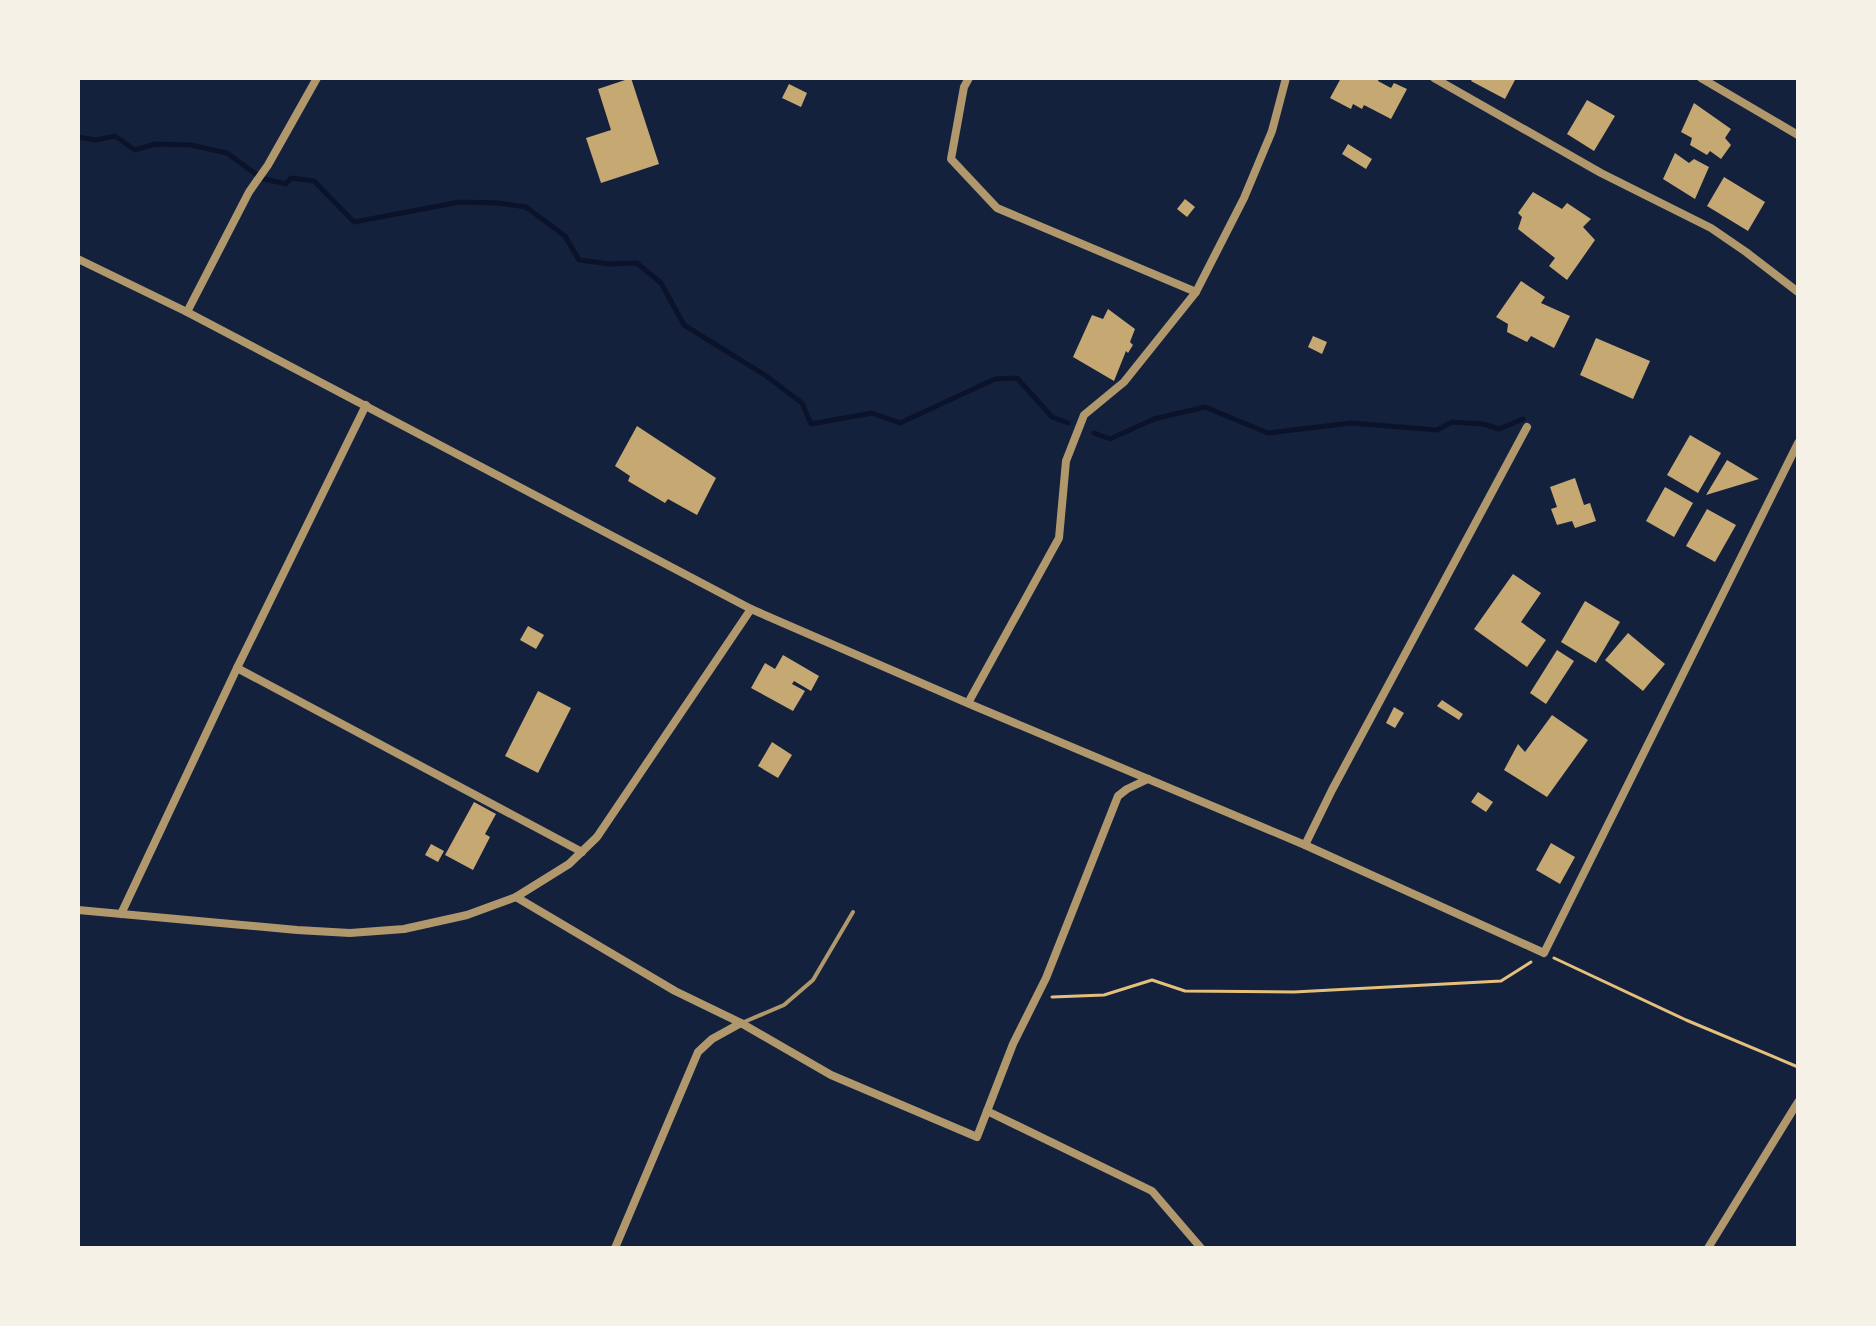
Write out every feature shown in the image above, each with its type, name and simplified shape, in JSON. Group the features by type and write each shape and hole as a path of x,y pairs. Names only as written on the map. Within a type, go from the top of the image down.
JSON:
{"street":[{"path":"187,312 249,192 268,165 317,78"},
{"path":"969,78 964,87 951,159 997,208 1196,292"},
{"path":"968,703 1059,538 1066,461 1084,415 1124,382 1196,292 1244,198 1272,131 1286,78"},
{"path":"1434,78 1601,173 1711,228 1798,292"},
{"path":"1701,78 1798,135"},
{"path":"78,259 366,405 751,609 1305,845 1544,953 1798,443"},
{"path":"121,914 366,405"},
{"path":"1305,845 1527,427"},
{"path":"78,910 350,933 404,929 467,915 516,897 569,864 597,837 751,609"},
{"path":"237,668 582,852"},
{"path":"516,897 675,991 741,1023 831,1075 977,1137 1013,1044 1046,978 1118,796 1148,779"},
{"path":"615,1248 698,1052 712,1039 741,1023"},
{"path":"1708,1248 1798,1102"},
{"path":"987,1111 1152,1191 1201,1248"}],"lane":[{"path":"741,1023 784,1005 813,980 853,912"}],"path":[{"path":"1036,997 1104,995 1152,980 1185,991 1294,992 1501,981 1544,953 1686,1020 1798,1067"}],"building":[{"path":"631,78 659,164 601,183 586,138 611,130 598,89"},
{"path":"1341,78 1379,78 1378,81 1391,88 1394,83 1407,89 1391,119 1364,105 1362,109 1353,104 1351,109 1330,98"},
{"path":"1473,78 1516,78 1505,99 1471,81"},
{"path":"789,84 807,93 801,107 782,98"},
{"path":"1587,100 1615,116 1594,151 1567,134"},
{"path":"1694,103 1731,129 1725,138 1731,145 1721,159 1710,151 1707,155 1690,145 1692,138 1681,132"},
{"path":"1348,144 1372,159 1366,169 1342,154"},
{"path":"1675,153 1689,163 1694,159 1709,167 1695,199 1663,179"},
{"path":"1724,177 1765,202 1748,231 1707,206"},
{"path":"1533,192 1562,209 1567,203 1591,219 1583,227 1595,240 1567,280 1549,266 1555,258 1518,229 1522,217 1518,213"},
{"path":"1185,199 1195,207 1187,217 1177,209"},
{"path":"1521,281 1545,297 1541,303 1570,316 1554,348 1531,336 1527,342 1507,332 1508,324 1496,317"},
{"path":"1108,309 1135,329 1130,342 1133,345 1128,353 1126,351 1114,381 1073,357 1092,315 1103,319"},
{"path":"1313,336 1327,342 1322,354 1308,347"},
{"path":"1596,338 1650,361 1633,399 1580,375"},
{"path":"637,426 716,478 697,515 668,499 665,503 628,481 630,476 615,466"},
{"path":"1690,435 1721,453 1698,493 1667,475"},
{"path":"1727,460 1759,479 1706,495"},
{"path":"1575,478 1584,505 1590,503 1596,521 1575,528 1572,521 1557,525 1551,509 1557,507 1550,487"},
{"path":"1665,487 1693,503 1674,537 1646,521"},
{"path":"1707,509 1736,525 1715,562 1686,546"},
{"path":"1513,574 1541,593 1521,622 1546,640 1527,667 1474,629"},
{"path":"1585,601 1620,622 1596,663 1561,642"},
{"path":"528,626 544,635 536,649 520,640"},
{"path":"1628,633 1665,664 1643,691 1605,660"},
{"path":"1557,650 1574,661 1546,704 1530,693"},
{"path":"783,655 819,676 811,691 794,681 792,684 805,691 793,711 751,688 765,663 775,669"},
{"path":"538,691 571,708 538,773 505,756"},
{"path":"1442,700 1463,714 1459,720 1437,706"},
{"path":"1394,707 1404,713 1395,728 1386,723"},
{"path":"1552,715 1588,740 1547,797 1504,770 1518,744 1525,752"},
{"path":"772,742 792,755 778,778 758,766"},
{"path":"1478,792 1493,802 1486,812 1471,802"},
{"path":"474,802 496,814 485,834 490,837 473,870 445,855"},
{"path":"1551,843 1575,857 1560,884 1536,870"},
{"path":"431,844 444,851 438,862 425,855"}],"waterway":[{"path":"78,137 96,140 115,136 135,150 155,144 191,145 227,153 261,178 286,184 291,178 314,181 354,222 460,202 526,207 565,236 579,260 637,263 661,283 684,325 765,375 802,403 811,424 872,413 900,423 995,379 1017,378 1052,417 1068,423"},
{"path":"1094,433 1110,439 1154,419 1205,407 1268,433 1351,423 1437,430 1452,422 1483,424 1499,429 1523,419"}]}
